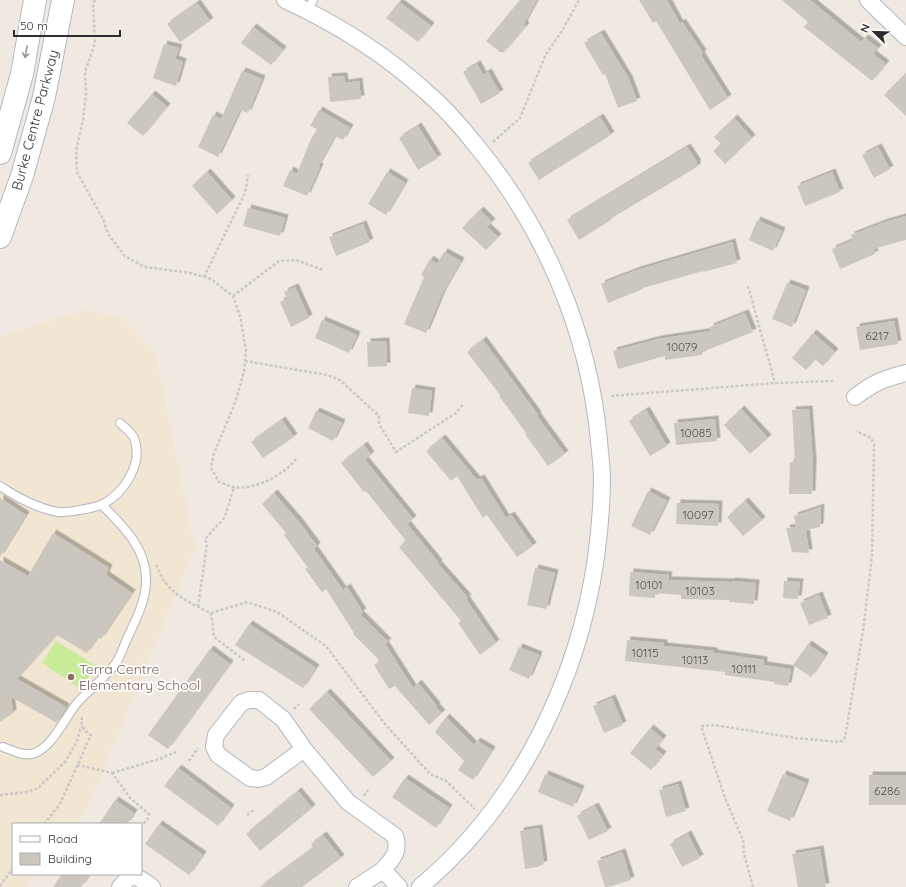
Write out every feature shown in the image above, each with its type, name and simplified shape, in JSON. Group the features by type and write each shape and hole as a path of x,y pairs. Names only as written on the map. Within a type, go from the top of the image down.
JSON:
{"main road":[{"name":"Burke Centre Parkway","path":"0,153 22,74 35,0"},
{"name":"Burke Centre Parkway","path":"0,237 22,176 44,97 63,0"}],"street":[{"path":"285,0 310,5 329,22 378,53 425,91 462,128 501,176 526,214 545,250 561,286 572,315 585,359 594,401 602,477 600,517 594,571 579,639 568,672 541,735 508,788 487,818 464,845 420,887"},
{"path":"868,0 906,36"},
{"path":"855,397 872,384 886,378 906,373"},
{"path":"304,749 266,777 258,779 250,778 223,759 218,755 214,746 216,735 241,703 249,700 259,700 283,719 304,749 348,802 395,836 398,845 394,856 383,870 357,887"},
{"path":"383,870 399,887"},
{"path":"120,887 127,878 133,876 152,887"}],"lane":[{"path":"0,486 32,505 59,512 102,505 114,496 129,480 135,463 137,450 134,438 120,423"},
{"path":"3,747 24,755 35,753 44,748 78,702 116,663 145,596 146,578 144,561 133,538 102,505"}],"path":[{"path":"95,0 93,3 95,43 86,72 84,114 76,151 77,172 103,219 108,234 125,256 144,267 191,273 211,279 233,296 240,316 246,350 244,371 236,400 213,456 211,468 219,482 234,487 253,486 269,481 291,466 296,460"},
{"path":"493,142 520,118 546,54 562,31 579,0"},
{"path":"204,277 245,193 248,175"},
{"path":"233,296 279,261 296,260 323,270"},
{"path":"748,286 775,383"},
{"path":"245,361 327,374 340,380 379,416 379,424 396,452 456,413 463,404"},
{"path":"611,396 775,383 833,381"},
{"path":"753,887 744,854 743,840 725,798 701,726 714,725 808,740 839,742 844,740 863,631 872,556 874,444 871,438 856,431"},
{"path":"198,607 207,544 205,539 225,517 234,487"},
{"path":"154,561 164,581 174,592 198,607 211,613 247,602 278,612 326,646 385,724 430,774 446,781 475,809"},
{"path":"211,613 214,637 245,660"},
{"path":"0,795 28,792 38,788 65,762 77,741 82,716 92,689"},
{"path":"45,823 60,804 91,735 81,726"},
{"path":"189,761 198,748"},
{"path":"77,765 112,773 159,759 176,752"},
{"path":"112,773 130,798 149,814 147,821 142,824"},
{"path":"363,798 368,790"},
{"path":"247,815 254,810"},
{"path":"0,886 12,869"}],"shaded area":[{"name":"Terra Centre Elementary School","path":"83,310 123,318 155,351 195,547 88,807 75,823 12,823 12,875 35,875 26,887 0,887 0,336"}],"green space":[{"path":"56,641 96,666 81,689 42,663"}],"building":[{"path":"520,0 537,0 524,24 526,26 504,52 500,52 486,41"},
{"path":"639,0 667,0 680,24 682,22 703,53 701,55 728,98 710,110 656,21 653,23"},
{"path":"782,0 810,0 861,42 865,38 878,48 873,54 886,64 872,81 804,27 808,22"},
{"path":"399,2 431,26 418,42 386,18"},
{"path":"197,3 210,21 180,42 167,24"},
{"path":"253,27 283,50 271,65 241,43"},
{"path":"601,33 629,79 637,101 618,108 605,74 603,75 584,43"},
{"path":"164,44 179,48 175,59 183,62 176,86 153,78"},
{"path":"477,64 483,75 488,72 500,93 481,104 463,72"},
{"path":"242,71 262,79 248,113 240,110 218,157 198,147 213,115 221,119"},
{"path":"906,73 906,116 884,95"},
{"path":"344,76 345,83 359,81 361,99 330,102 328,77"},
{"path":"152,94 167,107 143,136 127,123"},
{"path":"319,110 350,128 343,140 335,136 318,166 320,167 307,196 283,186 290,170 297,174 310,141 317,129 310,126"},
{"path":"600,117 611,135 539,180 528,163"},
{"path":"734,118 752,138 725,164 713,151 721,144 714,137"},
{"path":"418,126 438,158 418,170 399,138"},
{"path":"687,147 697,162 697,167 610,219 611,220 579,240 567,220"},
{"path":"878,147 890,169 874,178 862,155"},
{"path":"207,172 232,200 217,214 192,186"},
{"path":"387,172 405,183 386,215 368,204"},
{"path":"832,172 840,192 805,206 797,186"},
{"path":"248,208 285,218 280,236 243,226"},
{"path":"480,210 492,222 487,227 498,237 486,250 462,228"},
{"path":"906,216 906,240 873,249 875,254 840,269 832,249 853,240 851,235"},
{"path":"757,220 782,231 773,251 749,240"},
{"path":"363,224 370,242 336,256 329,237"},
{"path":"732,242 737,263 643,288 608,303 601,284 637,270"},
{"path":"444,252 461,261 443,292 426,333 404,324 424,277 421,275 430,259 437,264"},
{"path":"787,283 806,290 792,327 772,319"},
{"path":"295,287 309,318 291,327 280,302 287,299 284,292"},
{"path":"745,313 753,332 702,352 702,355 665,360 665,356 618,369 613,351 658,339 711,331 710,327"},
{"path":"322,320 357,335 349,353 315,338"},
{"path":"894,321 898,344 860,350 856,327"},
{"path":"813,333 835,352 823,366 815,359 806,370 792,358"},
{"path":"483,340 565,454 548,466 499,396 500,395 467,352"},
{"path":"386,341 387,366 368,367 367,342"},
{"path":"412,388 432,391 429,416 408,413"},
{"path":"741,409 768,438 750,454 724,425"},
{"path":"809,409 813,463 812,494 789,494 790,462 795,462 792,410"},
{"path":"646,410 667,446 650,456 629,421"},
{"path":"316,411 342,423 333,441 308,428"},
{"path":"715,419 717,441 676,445 674,423"},
{"path":"282,420 294,437 263,458 251,442"},
{"path":"442,438 477,480 481,478 506,518 511,515 533,546 517,557 487,515 483,518 457,476 451,481 426,451"},
{"path":"364,445 371,455 365,460 413,519 407,524 439,563 438,564 468,598 466,599 496,643 480,655 458,623 461,621 399,547 406,541 366,491 364,492 341,463"},
{"path":"648,491 667,501 650,535 631,526"},
{"path":"274,493 300,523 317,546 314,549 343,590 347,587 363,612 360,614 388,642 385,644 413,688 418,683 442,713 429,725 395,686 389,689 374,665 380,661 353,634 354,633 326,589 322,592 305,569 308,568 284,535 286,533 262,504"},
{"path":"0,498 26,515 0,557"},
{"path":"745,501 762,520 743,536 727,517"},
{"path":"677,503 719,504 718,526 676,524"},
{"path":"821,507 820,527 806,530 809,553 792,552 786,528 796,527 794,516"},
{"path":"53,533 109,568 106,575 132,593 101,639 98,637 87,653 57,635 17,679 66,707 57,723 11,697 13,713 0,722 0,560 28,576"},
{"path":"535,568 555,573 546,609 527,605"},
{"path":"630,572 669,575 668,580 756,583 754,604 729,602 729,600 681,599 681,595 655,593 655,598 629,596"},
{"path":"784,581 800,582 798,599 783,598"},
{"path":"819,595 828,618 809,625 800,603"},
{"path":"249,624 316,668 303,688 235,645"},
{"path":"627,640 664,643 664,646 714,651 714,653 764,660 764,665 791,669 788,686 774,684 775,682 725,675 725,672 625,661"},
{"path":"808,644 825,656 811,677 793,665"},
{"path":"519,647 539,655 529,679 509,670"},
{"path":"210,649 230,664 168,749 148,735"},
{"path":"327,692 391,761 373,777 309,709"},
{"path":"612,698 623,725 604,733 593,706"},
{"path":"446,717 474,745 477,741 492,750 473,780 458,770 464,761 435,732"},
{"path":"650,728 663,739 655,749 663,755 651,770 630,753"},
{"path":"178,768 231,808 218,826 164,786"},
{"path":"545,774 581,789 573,807 538,792"},
{"path":"783,774 806,783 790,821 767,811"},
{"path":"869,775 906,775 906,805 869,805"},
{"path":"405,778 449,808 436,828 392,797"},
{"path":"678,784 686,811 666,817 659,790"},
{"path":"298,791 312,808 260,851 246,834"},
{"path":"115,800 134,813 128,823 100,823"},
{"path":"595,806 608,831 589,840 577,816"},
{"path":"159,824 203,855 189,875 145,844"},
{"path":"539,828 544,864 525,869 520,831"},
{"path":"688,834 700,858 682,867 670,844"},
{"path":"323,835 341,858 302,887 260,887 313,848 311,844"},
{"path":"820,849 826,887 798,887 792,854"},
{"path":"622,852 631,880 605,887 597,861"},
{"path":"61,875 89,875 81,887 53,887"}],"place":[{"name":"Terra Centre Elementary School","path":"71,677"}]}
